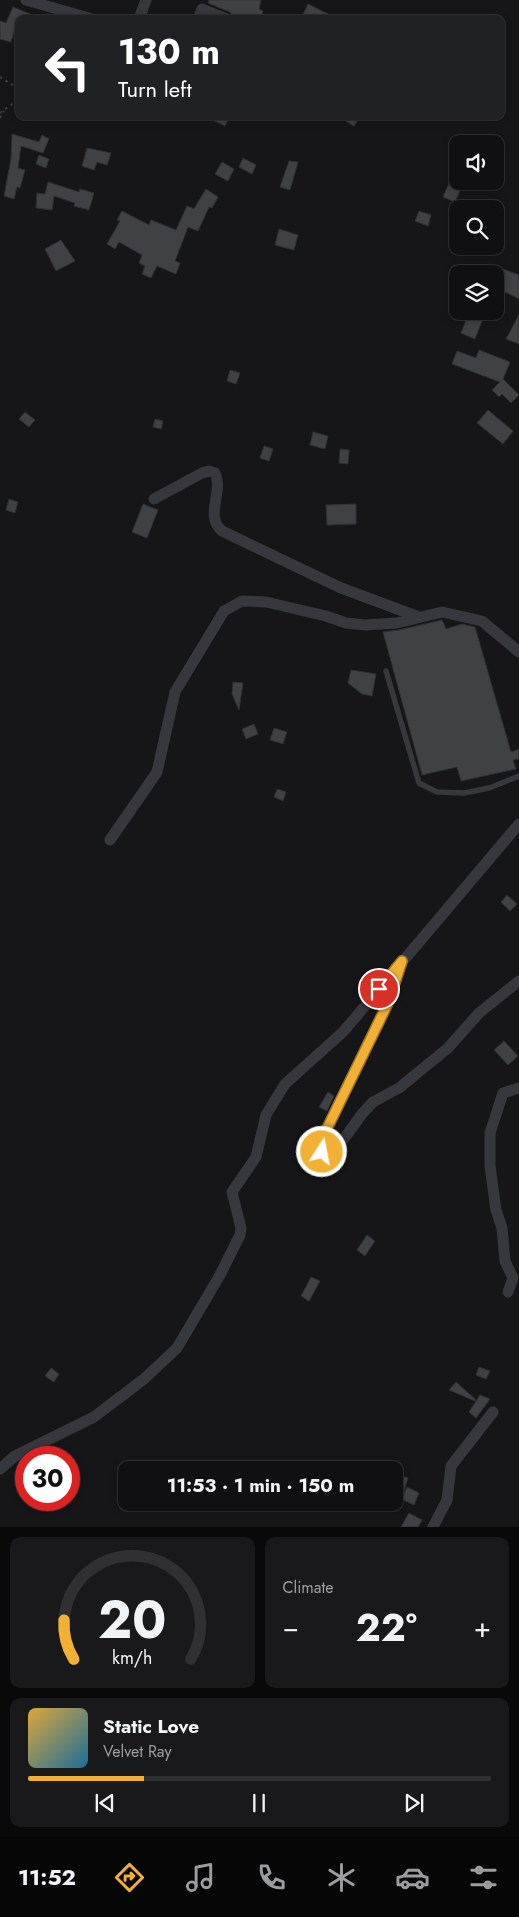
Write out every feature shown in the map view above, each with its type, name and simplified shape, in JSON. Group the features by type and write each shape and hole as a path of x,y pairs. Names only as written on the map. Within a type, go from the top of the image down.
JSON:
{"street":[{"path":"26,0 78,15"},
{"path":"140,15 146,0"},
{"path":"200,15 202,9 217,15"},
{"path":"154,500 202,473 215,473 219,482 214,512 215,520 222,531 341,588 418,617"},
{"path":"110,840 157,772 175,692 224,612 242,601 266,602 326,616 346,624 397,623 442,612 482,621 519,652"},
{"path":"0,1469 15,1456 94,1417 144,1380 176,1348 220,1275 240,1235 241,1228 232,1192 256,1157 266,1115 285,1084 343,1032 519,824"},
{"path":"402,961 389,1001 319,1145 322,1152 335,1151 373,1102 399,1088 448,1048 479,1013 519,981"},
{"path":"508,1292 513,1278 505,1262 502,1228 491,1179 490,1133 503,1092 519,1088"},
{"path":"433,1527 447,1500 451,1466 493,1412"}],"lane":[{"path":"386,671 419,783 438,792 464,793 489,788 519,776"}],"path":[{"path":"0,77 15,86"},
{"path":"0,113 15,102"},
{"path":"0,118 4,111"}],"building":[{"path":"209,0 261,0 259,9 263,11 262,15 232,15 230,12 208,3"},
{"path":"308,4 330,15 303,15"},
{"path":"13,7 33,15 15,15 15,29 11,42 0,39 0,21 6,23"},
{"path":"213,120 228,120 225,126"},
{"path":"344,120 358,120 354,126"},
{"path":"12,134 39,142 42,135 49,139 43,153 21,146 18,168 25,170 20,188 17,187 14,199 4,196 11,159"},
{"path":"87,148 111,153 107,165 97,162 94,170 82,166"},
{"path":"39,155 49,159 46,168 36,164"},
{"path":"243,158 256,165 252,174 239,167"},
{"path":"289,161 298,162 290,190 280,187"},
{"path":"222,162 234,169 228,181 215,174"},
{"path":"48,182 79,192 80,189 94,193 89,210 74,206 75,203 54,196 52,210 36,208 37,193 45,194"},
{"path":"449,184 449,190 460,190 456,200 443,197"},
{"path":"206,189 218,197 212,208 209,207 198,231 188,227 175,261 180,263 176,274 157,266 151,278 142,274 145,266 139,263 142,255 119,242 115,249 107,244 120,221 117,220 122,211 149,225 151,220 176,230 187,206 194,209"},
{"path":"419,211 431,215 428,226 415,221"},
{"path":"279,229 298,235 294,250 275,245"},
{"path":"61,240 75,261 56,271 45,249"},
{"path":"504,270 519,275 519,299 504,292"},
{"path":"519,315 519,344 506,339"},
{"path":"466,320 482,321 475,339 461,333"},
{"path":"479,350 510,362 503,379 519,395 511,403 502,394 499,397 492,390 500,382 452,364 457,351 476,358"},
{"path":"230,370 240,373 236,384 227,381"},
{"path":"488,410 513,431 503,444 477,423"},
{"path":"25,412 35,420 29,427 19,419"},
{"path":"155,419 163,421 161,429 153,427"},
{"path":"313,432 328,436 325,449 310,445"},
{"path":"264,446 273,449 269,461 260,458"},
{"path":"340,449 349,450 348,464 339,463"},
{"path":"9,499 18,502 15,513 6,510"},
{"path":"143,504 158,510 147,538 132,532"},
{"path":"356,504 356,524 327,525 326,505"},
{"path":"442,620 446,629 462,624 475,627 511,752 519,749 519,759 513,760 516,769 461,781 457,767 422,775 383,632"},
{"path":"351,670 376,674 372,696 362,694 348,683"},
{"path":"233,682 243,683 239,710 232,694"},
{"path":"254,724 258,734 246,739 242,729"},
{"path":"274,728 287,732 283,744 270,740"},
{"path":"277,789 286,792 283,801 274,797"},
{"path":"507,895 517,904 510,911 501,902"},
{"path":"504,1041 518,1056 508,1065 494,1050"},
{"path":"328,1092 334,1096 327,1111 319,1107"},
{"path":"367,1235 375,1241 365,1256 357,1250"},
{"path":"311,1277 320,1281 309,1301 301,1296"},
{"path":"479,1367 490,1371 486,1379 476,1375"},
{"path":"51,1368 59,1374 54,1382 45,1376"},
{"path":"456,1382 476,1400 449,1390"},
{"path":"480,1395 490,1399 476,1418 469,1412"},
{"path":"403,1476 408,1478 403,1490"},
{"path":"407,1487 419,1493 414,1505 403,1500"},
{"path":"409,1513 422,1520 418,1527 401,1527"}],"route":[{"path":"322,1152 319,1145 352,1082 389,1001 402,961 379,989"}]}
